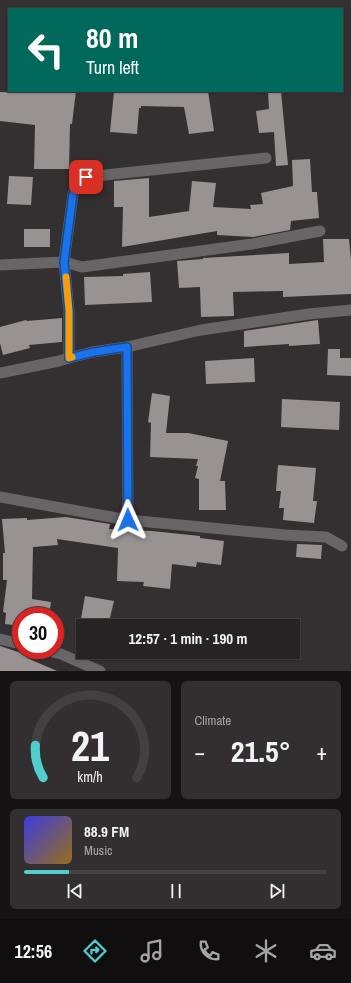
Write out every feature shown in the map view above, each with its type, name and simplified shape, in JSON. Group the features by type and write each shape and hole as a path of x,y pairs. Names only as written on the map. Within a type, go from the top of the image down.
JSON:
{"street":[{"path":"69,358 69,311 64,262 73,194 78,185 86,177 266,158"},
{"path":"0,265 64,262 82,267 252,244 320,231"},
{"path":"0,373 59,362 94,352 127,347 201,330 309,314 351,310"},
{"path":"127,347 128,520"},
{"path":"0,497 128,520 326,538 342,546"},
{"path":"0,638 12,641"},
{"path":"64,656 100,671"}],"building":[{"path":"0,92 76,92 72,124 70,124 69,169 34,169 35,125 0,121"},
{"path":"114,92 208,92 214,131 189,134 184,107 141,106 141,108 139,108 137,134 110,132"},
{"path":"268,92 281,92 288,165 276,166 274,132 259,133 256,111 269,109"},
{"path":"310,159 312,192 317,192 319,218 291,221 290,230 253,237 217,235 217,231 122,247 123,207 114,207 114,181 149,178 149,217 189,211 192,181 216,183 213,207 251,209 250,205 263,204 261,193 293,186 292,160"},
{"path":"9,176 33,177 31,205 7,204"},
{"path":"24,229 50,229 50,247 24,247"},
{"path":"323,239 349,239 351,260 351,294 283,297 283,291 233,292 234,316 201,317 200,287 179,288 177,261 289,253 289,264 324,262"},
{"path":"150,272 152,302 85,305 84,277 123,276 123,274"},
{"path":"62,318 62,342 29,345 30,348 3,355 0,343 0,327 26,320"},
{"path":"318,320 320,344 289,346 289,344 244,347 244,331"},
{"path":"328,349 340,349 340,358 351,358 351,376 327,375"},
{"path":"254,358 255,382 206,384 205,361"},
{"path":"152,393 170,396 166,433 188,433 228,441 220,481 225,481 226,510 199,510 199,479 195,478 198,459 150,457 151,423 148,422"},
{"path":"282,399 340,402 339,430 281,427"},
{"path":"278,465 316,468 313,501 317,501 314,523 283,520 284,508 279,508 281,491 276,491"},
{"path":"66,517 110,524 109,529 152,531 200,536 200,538 224,541 221,565 197,562 196,567 172,564 170,589 143,586 144,582 117,581 118,548 57,539 58,545 33,547 32,599 51,602 50,607 12,607 12,625 5,624 6,613 3,612 7,580 3,580 3,553 5,553 2,519 27,518 27,520"},
{"path":"297,544 322,545 321,559 296,557"},
{"path":"85,596 114,601 110,619 81,619"},
{"path":"0,646 12,650 12,659 29,659 57,671 0,671"}],"slow traffic":[{"path":"66,277 69,311 69,358 72,357"}],"route":[{"path":"86,177 78,185 73,194 64,262 69,311 69,358 94,352 127,347 128,520"}]}
